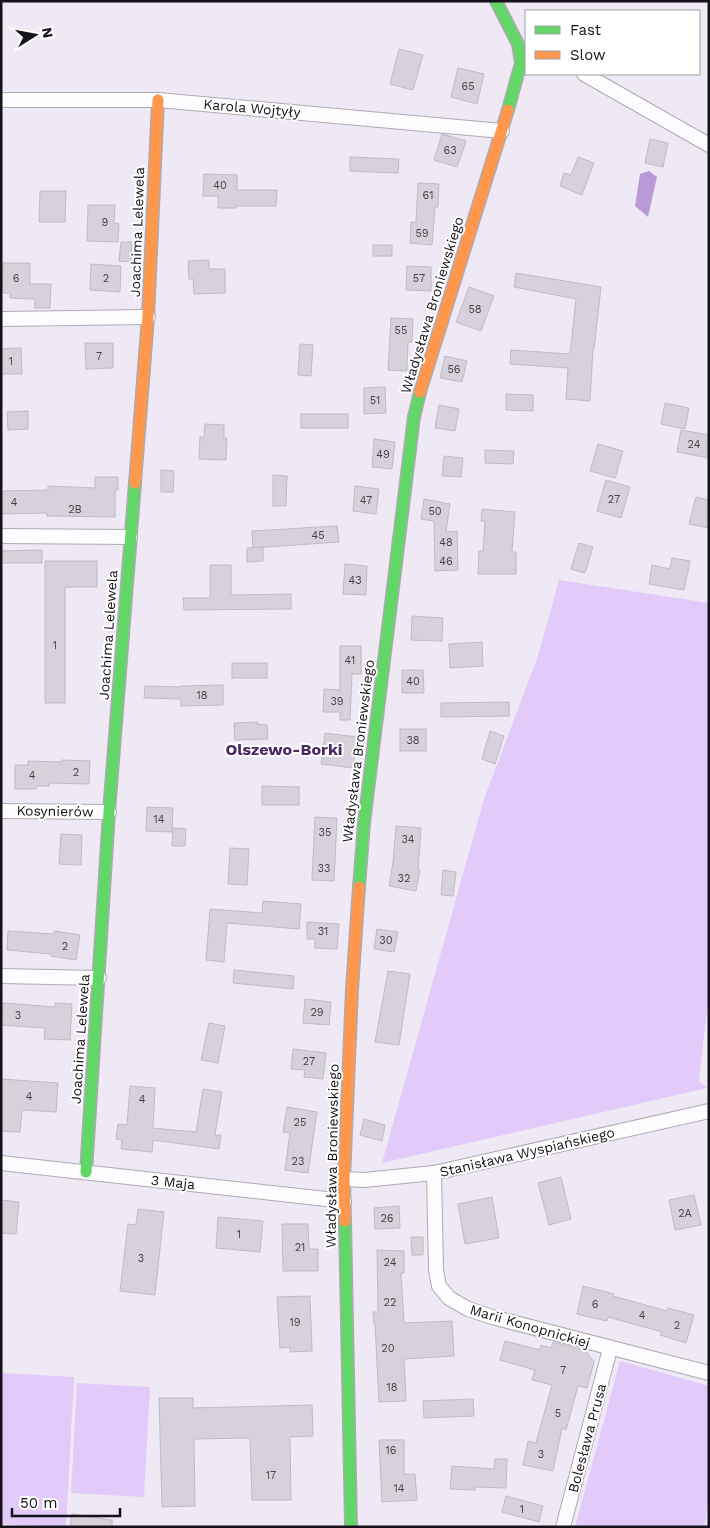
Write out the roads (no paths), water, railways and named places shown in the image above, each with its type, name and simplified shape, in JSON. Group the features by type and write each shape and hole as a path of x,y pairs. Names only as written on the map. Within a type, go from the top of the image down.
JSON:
{"street":[{"name":"Władysława Broniewskiego","path":"351,1527 344,1179 352,989 364,823 414,417 422,382 502,131 521,62 522,46 496,1"},
{"path":"586,75 709,145"},
{"name":"Karola Wojtyły","path":"1,100 158,100 502,131"},
{"name":"Joachima Lelewela","path":"86,1172 109,812 148,317 158,100"},
{"path":"1,319 148,317"},
{"path":"1,536 130,537"},
{"name":"Kosynierów","path":"1,811 109,812"},
{"path":"1,976 99,978"},
{"name":"Stanisława Wyspiańskiego","path":"344,1179 364,1180 434,1173 709,1111"},
{"name":"3 Maja","path":"1,1163 344,1201"},
{"name":"Marii Konopnickiej","path":"434,1173 436,1270 439,1286 449,1298 468,1309 492,1317 709,1373"},
{"name":"Bolesława Prusa","path":"563,1527 610,1349"}],"district":[{"name":"Olszewo-Borki","path":"284,749"}]}
